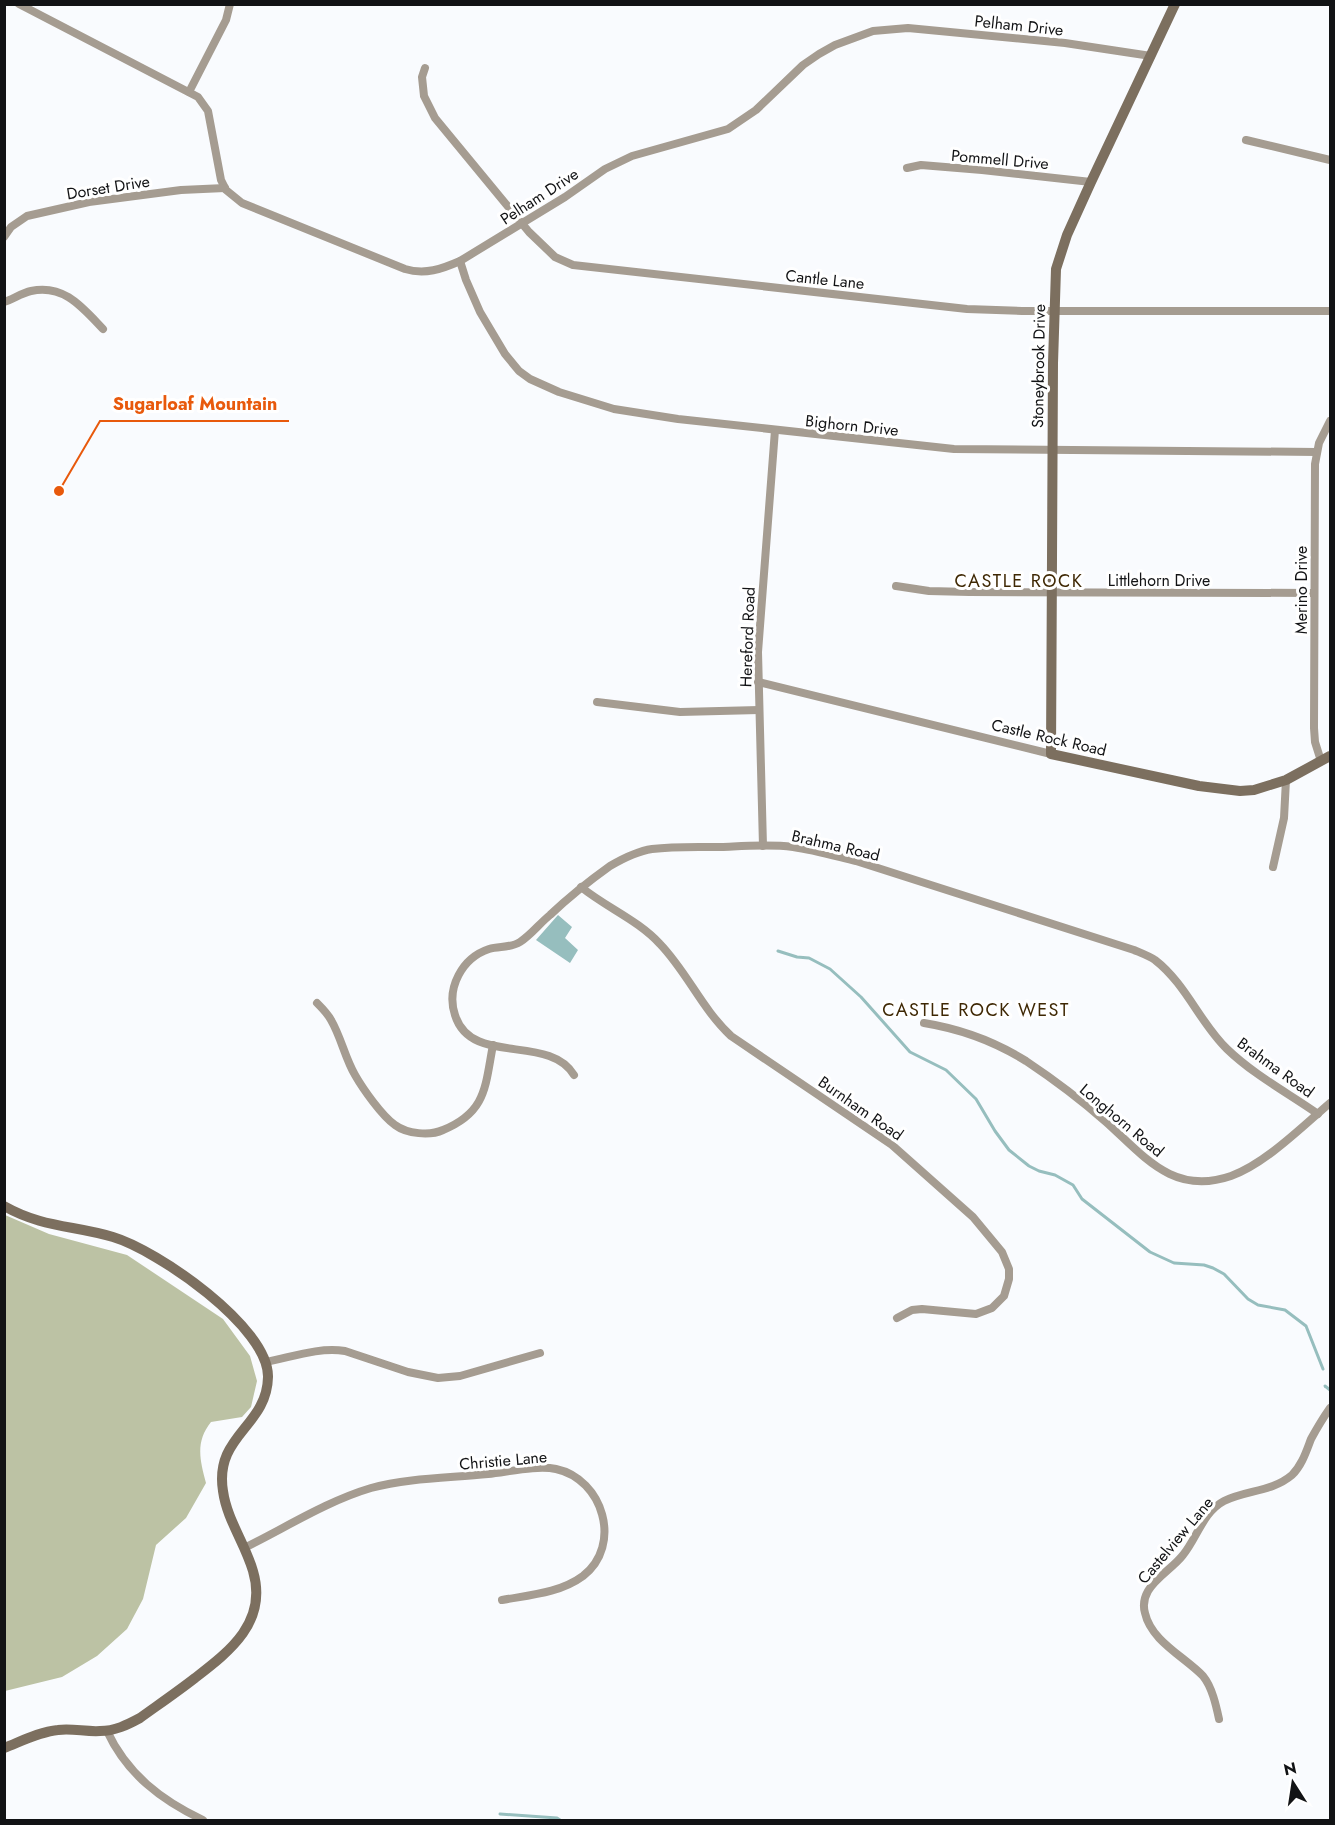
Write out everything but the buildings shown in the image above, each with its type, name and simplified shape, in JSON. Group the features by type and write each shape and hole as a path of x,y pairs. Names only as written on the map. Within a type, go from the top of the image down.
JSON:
{"street":[{"path":"19,4 198,97 208,111 219,173 225,188"},
{"path":"189,92 226,20 230,4"},
{"name":"Stoneybrook Drive","path":"1052,754 1056,268 1058,257 1091,182 1175,4"},
{"name":"Pelham Drive","path":"225,188 246,206 405,269 433,271 460,261 617,162 728,129 756,110 803,65 819,54 846,40 873,31 908,28 1065,43 1150,56"},
{"name":"Cantle Lane","path":"425,68 422,84 424,96 435,118 522,224 555,257 573,265 967,309 1330,311"},
{"path":"1246,140 1330,160"},
{"name":"Pommell Drive","path":"907,168 921,165 1091,182"},
{"name":"Dorset Drive","path":"4,237 11,227 27,216 89,202 181,190 225,188"},
{"name":"Bighorn Drive","path":"460,261 480,312 510,361 530,379 560,392 614,409 678,420 954,449 1317,452"},
{"path":"4,302 31,291 60,292 79,304 103,329"},
{"name":"Merino Drive","path":"1326,759 1315,742 1314,593 1317,452 1330,420"},
{"name":"Hereford Road","path":"763,846 758,682 760,615 775,430"},
{"name":"Littlehorn Drive","path":"896,586 939,591 1052,593 1314,593"},
{"name":"Castle Rock Road","path":"758,682 1052,754 1226,791 1254,790 1286,780 1326,759"},
{"path":"597,702 680,712 759,710"},
{"path":"1273,867 1284,818 1286,780"},
{"name":"Brahma Road","path":"574,1075 559,1060 493,1045 471,1037 458,1023 452,996 464,966 478,954 520,942 581,887 616,863 650,849 763,846 813,850 856,861 1134,950 1154,960 1170,975 1215,1037 1229,1051 1318,1114"},
{"name":"Burnham Road","path":"581,887 596,899 626,916 659,943 673,959 713,1017 731,1036 892,1144 973,1217 1002,1252 1007,1262 1009,1279 1004,1296 992,1308 976,1314 922,1308 897,1317"},
{"path":"317,1003 331,1020 355,1075 395,1126 413,1133 437,1132 455,1125 471,1114 483,1096 493,1045"},
{"name":"Longhorn Road","path":"924,1023 968,1033 1005,1048 1083,1103 1150,1164 1186,1179 1216,1179 1242,1171 1330,1103"},
{"path":"4,1206 44,1223 112,1236 154,1257 216,1300 248,1332 266,1362 268,1373 265,1399 261,1408 233,1441 227,1453 222,1475 225,1504 253,1571 255,1595 250,1622 236,1644 225,1655 140,1718 125,1725 107,1731 51,1731 4,1748"},
{"path":"266,1362 333,1349 415,1374 445,1377 494,1368 540,1353"},
{"name":"Castelview Lane","path":"1219,1719 1215,1702 1203,1677 1159,1636 1146,1619 1144,1602 1146,1594 1185,1553 1214,1508 1230,1499 1270,1488 1294,1472 1330,1408"},
{"name":"Christie Lane","path":"244,1548 344,1498 388,1484 548,1468 568,1473 578,1479 595,1496 603,1517 604,1535 598,1558 585,1574 563,1587 547,1593 502,1600"},
{"path":"107,1731 120,1755 147,1786 159,1796 203,1821"}],"green space":[{"path":"5,1215 49,1234 127,1255 223,1319 250,1356 257,1381 251,1407 242,1417 211,1422 206,1429 200,1451 206,1483 186,1518 156,1545 143,1599 127,1629 97,1656 62,1677 5,1691"}],"water":[{"path":"558,915 572,927 565,938 578,950 570,963 536,940"}],"waterway":[{"path":"778,951 809,958 830,969 861,997 910,1052 946,1070 976,1099 1009,1150 1029,1166 1055,1175 1073,1185 1082,1199 1150,1252 1174,1263 1204,1265 1213,1268 1224,1274 1248,1299 1258,1305 1285,1310 1306,1326 1323,1369"},
{"path":"1325,1386 1330,1390"},
{"path":"500,1814 560,1820"}],"place":[{"name":"Sugarloaf Mountain","path":"59,491"}],"district":[{"name":"CASTLE ROCK","path":"1019,581"},
{"name":"CASTLE ROCK WEST","path":"976,1010"}]}
